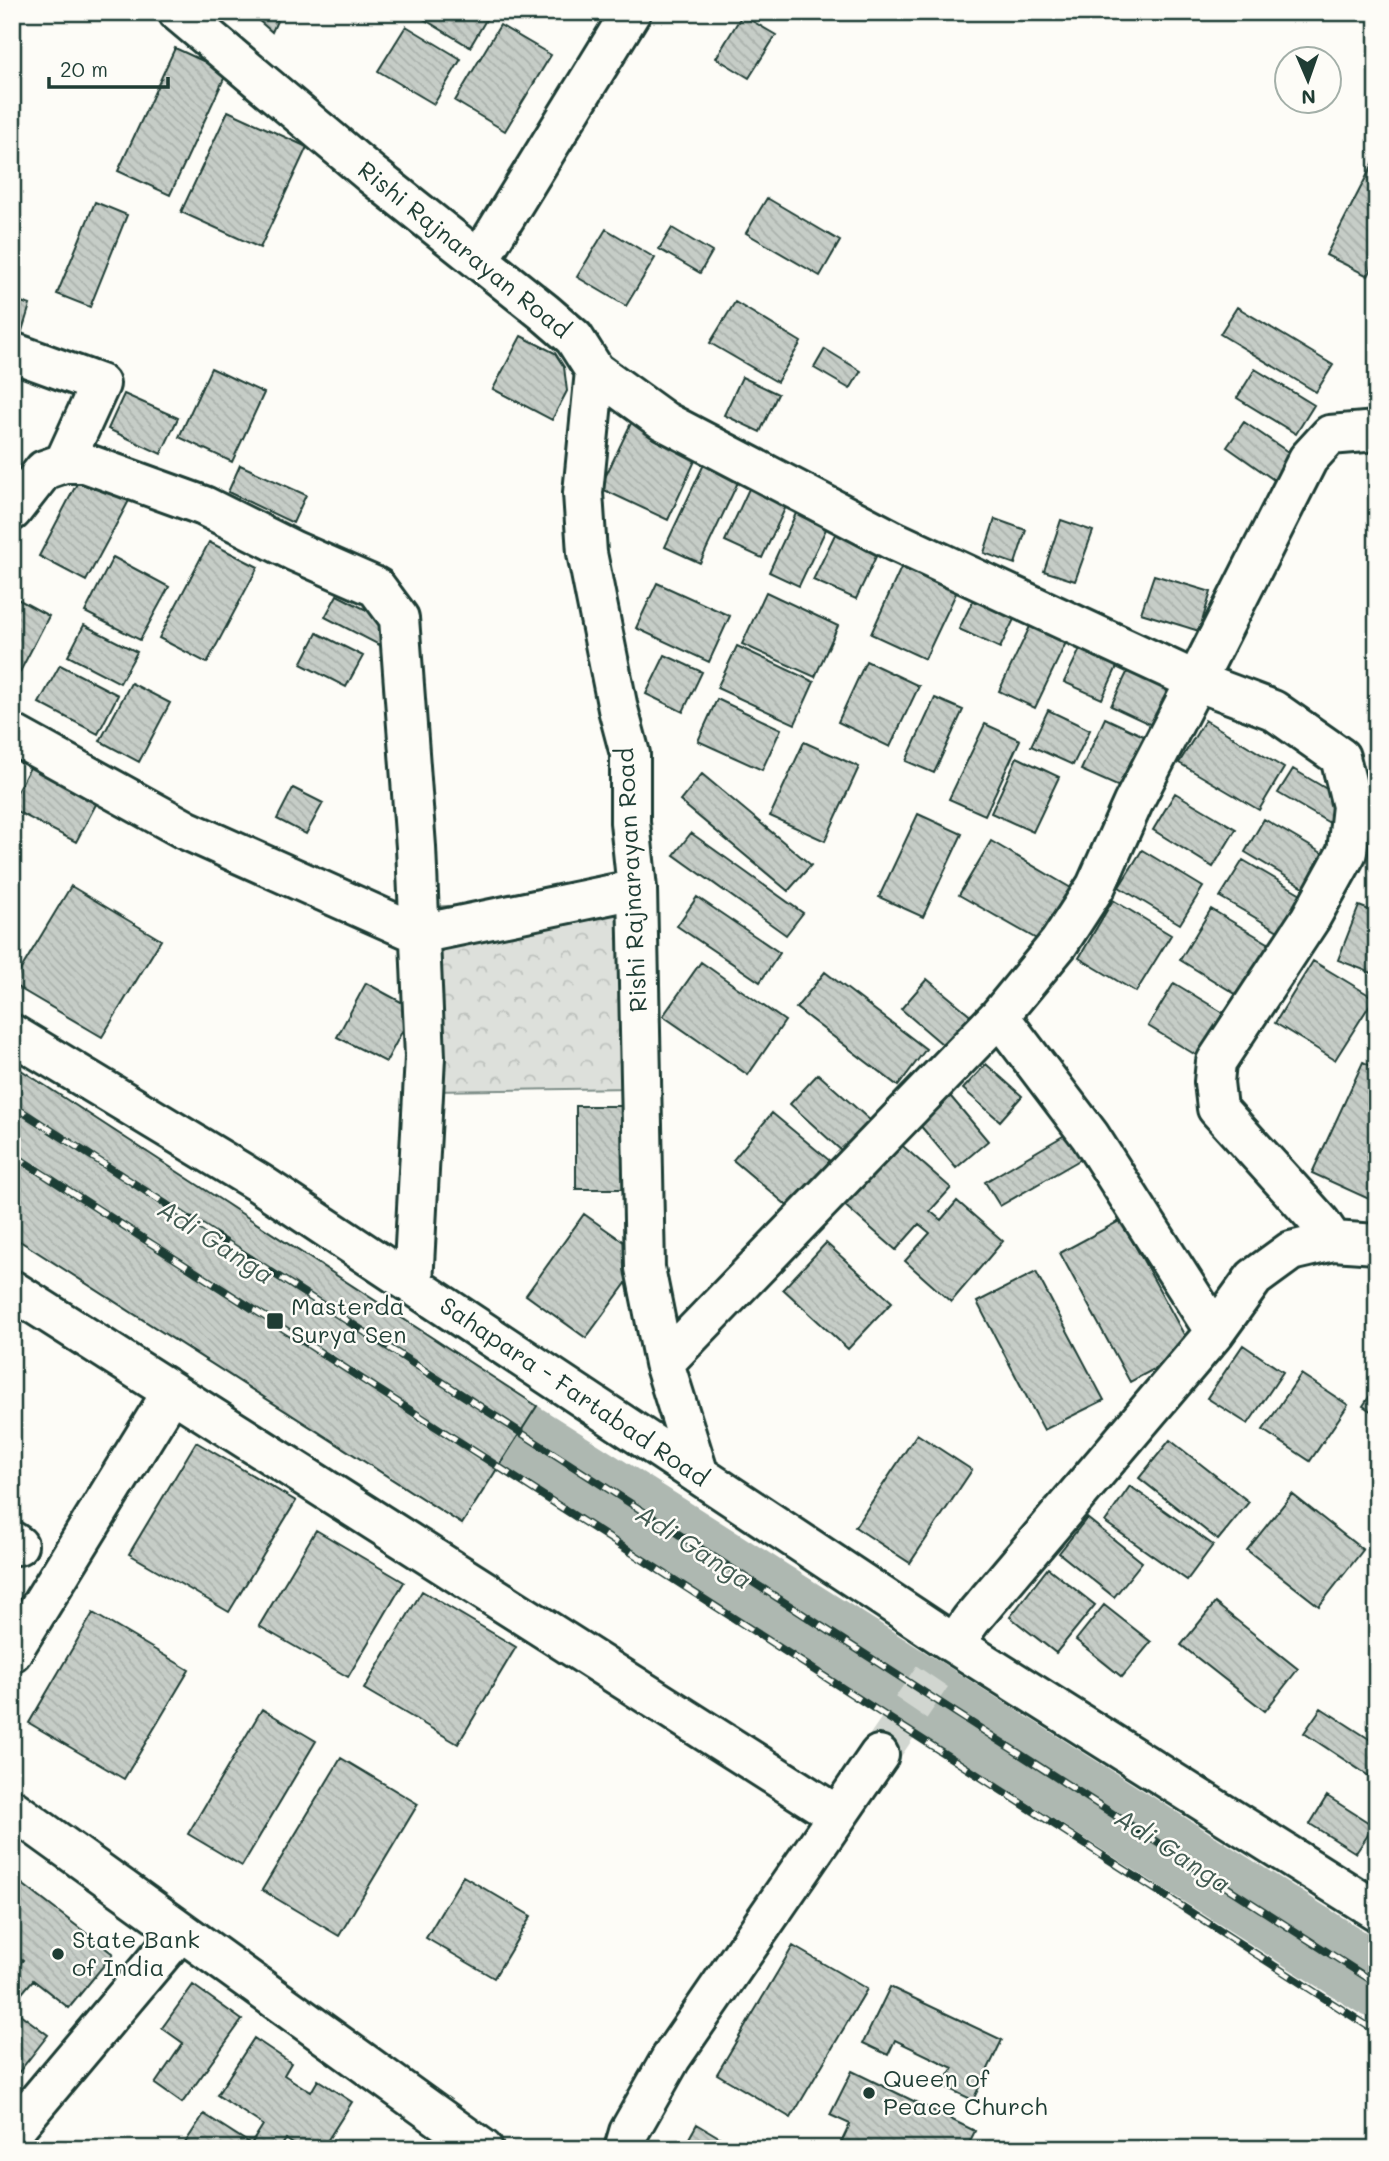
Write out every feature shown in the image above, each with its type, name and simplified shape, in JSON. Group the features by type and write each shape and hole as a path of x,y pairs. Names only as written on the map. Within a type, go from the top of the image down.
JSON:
{"street":[{"name":"Rishi Rajnarayan Road","path":"178,12 573,338 595,371 583,493 587,553 618,709 630,754 630,822 638,889 645,1268 664,1363 699,1475"},
{"path":"479,260 631,12"},
{"path":"12,352 100,384 64,463"},
{"path":"595,371 664,421 894,541 1196,681 1273,710 1340,757 1352,806 1347,852 1310,919 1216,1062 1213,1082 1217,1108 1320,1222 1333,1241"},
{"path":"664,1363 999,1016 1059,943 1096,886 1133,803 1308,459 1330,435 1377,431"},
{"path":"12,512 44,470 64,463 85,463 204,506 294,551 376,587 399,618 416,847 425,1057 413,1283"},
{"path":"12,734 186,830 419,934 638,889"},
{"path":"999,1016 1090,1136 1215,1332"},
{"name":"Sahapara - Fartabad Road","path":"12,1034 259,1183 954,1644 1377,1912"},
{"path":"954,1644 971,1620 1215,1332 1254,1278 1291,1251 1333,1241 1377,1244"},
{"path":"12,1290 837,1815"},
{"path":"12,1652 172,1392"},
{"path":"624,2149 629,2133 671,2058 878,1755"},
{"path":"12,1809 478,2147"},
{"path":"12,2132 180,1932"}],"green space":[{"path":"625,897 630,1088 432,1091 428,907"}],"building":[{"path":"249,12 281,12 272,32"},
{"path":"412,12 489,12 490,13 470,47"},
{"path":"742,15 776,35 749,78 716,58"},
{"path":"500,25 551,55 505,131 455,101"},
{"path":"406,26 461,59 434,104 378,71"},
{"path":"175,48 227,72 170,195 118,171"},
{"path":"228,111 307,147 260,248 181,212"},
{"path":"1377,156 1377,259 1368,276 1326,255"},
{"path":"767,198 840,241 820,276 746,233"},
{"path":"95,202 127,215 90,307 57,294"},
{"path":"672,228 712,252 700,273 659,249"},
{"path":"606,229 655,258 626,306 577,277"},
{"path":"12,299 30,305 22,331 12,328"},
{"path":"735,302 801,342 777,382 710,343"},
{"path":"1237,307 1333,365 1316,392 1220,334"},
{"path":"521,336 555,353 564,367 567,391 552,420 493,389"},
{"path":"825,349 861,371 850,389 814,368"},
{"path":"211,368 264,393 232,462 179,437"},
{"path":"1255,369 1314,405 1296,434 1237,398"},
{"path":"742,377 778,394 760,432 724,415"},
{"path":"124,394 178,418 161,454 108,429"},
{"path":"632,421 699,452 668,520 600,488"},
{"path":"1244,422 1294,456 1277,482 1227,447"},
{"path":"705,462 740,478 700,563 665,547"},
{"path":"240,465 306,495 293,523 228,492"},
{"path":"84,470 132,495 86,581 39,556"},
{"path":"752,482 789,500 762,558 725,541"},
{"path":"797,511 828,525 799,586 769,572"},
{"path":"995,519 1026,530 1015,564 984,553"},
{"path":"1061,520 1093,531 1075,581 1044,571"},
{"path":"839,526 881,546 856,599 813,580"},
{"path":"209,542 258,567 207,663 159,638"},
{"path":"113,557 169,587 140,640 85,612"},
{"path":"904,561 959,587 925,659 871,634"},
{"path":"1154,575 1211,592 1199,631 1141,613"},
{"path":"657,583 730,616 709,662 636,628"},
{"path":"978,590 1019,609 1000,648 959,629"},
{"path":"766,592 838,626 815,677 742,644"},
{"path":"337,595 396,625 385,648 325,617"},
{"path":"12,596 49,616 12,687"},
{"path":"1035,616 1071,632 1035,708 999,691"},
{"path":"84,625 137,652 120,683 68,656"},
{"path":"317,633 363,656 346,687 301,664"},
{"path":"1085,639 1122,656 1102,699 1064,682"},
{"path":"737,646 814,682 795,724 717,688"},
{"path":"665,655 702,672 683,712 646,694"},
{"path":"1134,658 1181,680 1158,728 1111,706"},
{"path":"866,661 919,686 890,747 838,722"},
{"path":"60,665 118,695 98,734 39,703"},
{"path":"131,683 170,703 139,762 100,741"},
{"path":"935,698 963,710 934,773 906,761"},
{"path":"717,699 781,729 762,770 698,741"},
{"path":"1048,710 1090,730 1073,765 1031,746"},
{"path":"1105,718 1148,738 1124,789 1081,770"},
{"path":"1205,720 1284,768 1259,810 1179,763"},
{"path":"985,724 1020,740 985,815 949,799"},
{"path":"804,742 859,767 825,841 770,816"},
{"path":"1017,757 1059,777 1033,832 991,813"},
{"path":"34,760 101,795 76,842 12,809 12,801"},
{"path":"1293,769 1347,801 1333,825 1278,793"},
{"path":"702,774 811,865 788,891 680,801"},
{"path":"293,788 323,803 306,834 277,819"},
{"path":"1175,793 1236,829 1213,867 1153,830"},
{"path":"918,814 962,834 923,917 879,897"},
{"path":"1264,819 1332,859 1312,892 1245,852"},
{"path":"691,833 803,913 786,935 674,855"},
{"path":"991,841 1071,888 1040,941 959,895"},
{"path":"1142,850 1203,887 1180,924 1119,887"},
{"path":"1243,860 1313,901 1290,938 1220,897"},
{"path":"71,886 161,940 102,1037 12,984"},
{"path":"697,897 780,953 760,982 677,926"},
{"path":"1113,900 1171,935 1136,992 1079,958"},
{"path":"1359,906 1377,913 1377,975 1338,960"},
{"path":"1211,909 1283,952 1252,1004 1180,960"},
{"path":"1313,961 1374,998 1335,1060 1275,1023"},
{"path":"701,962 785,1021 748,1075 663,1016"},
{"path":"825,972 926,1049 898,1086 796,1008"},
{"path":"927,979 974,1018 948,1049 901,1009"},
{"path":"366,983 414,1009 386,1062 337,1037"},
{"path":"1174,983 1235,1020 1209,1063 1148,1026"},
{"path":"1363,1062 1377,1069 1377,1187 1371,1200 1312,1173"},
{"name":"Masterda Surya Sen","path":"12,1064 537,1406 462,1524 12,1236"},
{"path":"986,1064 1022,1096 1000,1121 963,1089"},
{"path":"818,1074 871,1121 843,1152 790,1104"},
{"path":"946,1091 988,1141 956,1168 914,1118"},
{"path":"576,1106 624,1106 623,1189 576,1189"},
{"path":"772,1113 830,1161 790,1208 733,1160"},
{"path":"1075,1129 1090,1154 1000,1206 985,1182"},
{"path":"897,1141 951,1188 930,1211 941,1220 957,1201 1003,1241 951,1302 905,1261 930,1233 919,1224 896,1250 843,1204"},
{"path":"584,1214 645,1257 586,1338 526,1295"},
{"path":"1121,1220 1192,1349 1130,1382 1060,1253"},
{"path":"826,1243 892,1302 848,1349 783,1289"},
{"path":"1036,1272 1104,1400 1044,1430 977,1302"},
{"path":"1243,1345 1283,1372 1248,1424 1207,1398"},
{"path":"1301,1374 1348,1405 1310,1461 1263,1430"},
{"path":"1377,1385 1377,1415 1363,1406"},
{"path":"917,1434 972,1470 910,1563 855,1527"},
{"path":"1170,1440 1249,1502 1218,1540 1139,1478"},
{"path":"196,1442 296,1501 229,1612 129,1554"},
{"path":"1130,1486 1213,1545 1187,1580 1105,1522"},
{"path":"1292,1494 1363,1550 1319,1606 1247,1550"},
{"path":"1087,1518 1142,1562 1114,1597 1059,1553"},
{"path":"316,1530 404,1582 348,1677 259,1626"},
{"path":"1048,1568 1095,1605 1056,1653 1010,1617"},
{"path":"422,1591 516,1647 458,1744 364,1689"},
{"path":"1215,1603 1298,1669 1265,1711 1181,1645"},
{"path":"1104,1605 1151,1642 1122,1677 1076,1640"},
{"path":"93,1613 189,1670 124,1779 29,1723"},
{"path":"1321,1708 1377,1744 1377,1764 1369,1776 1304,1733"},
{"path":"262,1709 316,1741 242,1866 188,1834"},
{"path":"341,1758 418,1804 339,1936 262,1890"},
{"path":"1327,1796 1374,1826 1356,1853 1310,1824"},
{"path":"12,1876 113,1954 69,2008 33,1980 12,2005 12,1973 23,1960 12,1952"},
{"path":"463,1876 531,1916 494,1978 426,1938"},
{"path":"793,1946 867,1989 791,2118 717,2074"},
{"path":"193,1985 242,2020 182,2103 155,2084 183,2043 162,2028"},
{"path":"890,1987 1002,2040 973,2100 943,2086 953,2068 895,2040 888,2055 863,2043"},
{"path":"12,2008 48,2035 19,2072 12,2067"},
{"path":"254,2038 291,2063 284,2075 311,2092 318,2080 352,2102 322,2149 300,2149 286,2139 280,2149 181,2149 204,2114 251,2144 263,2125 217,2095"},
{"name":"Queen of Peace Church","path":"852,2071 975,2131 966,2149 838,2149 850,2124 830,2115"},
{"path":"697,2124 739,2149 683,2149"}],"waterway":[{"name":"Adi Ganga","path":"435,1383 1377,1982"}],"tunnel":[{"path":"879,1755 954,1644"}],"railway":[{"path":"12,1105 1377,1984"},
{"path":"12,1154 1377,2032"}],"place":[{"name":"Masterda Surya Sen","path":"275,1321"},
{"name":"State Bank of India","path":"58,1954"},
{"name":"Queen of Peace Church","path":"869,2093"}]}
